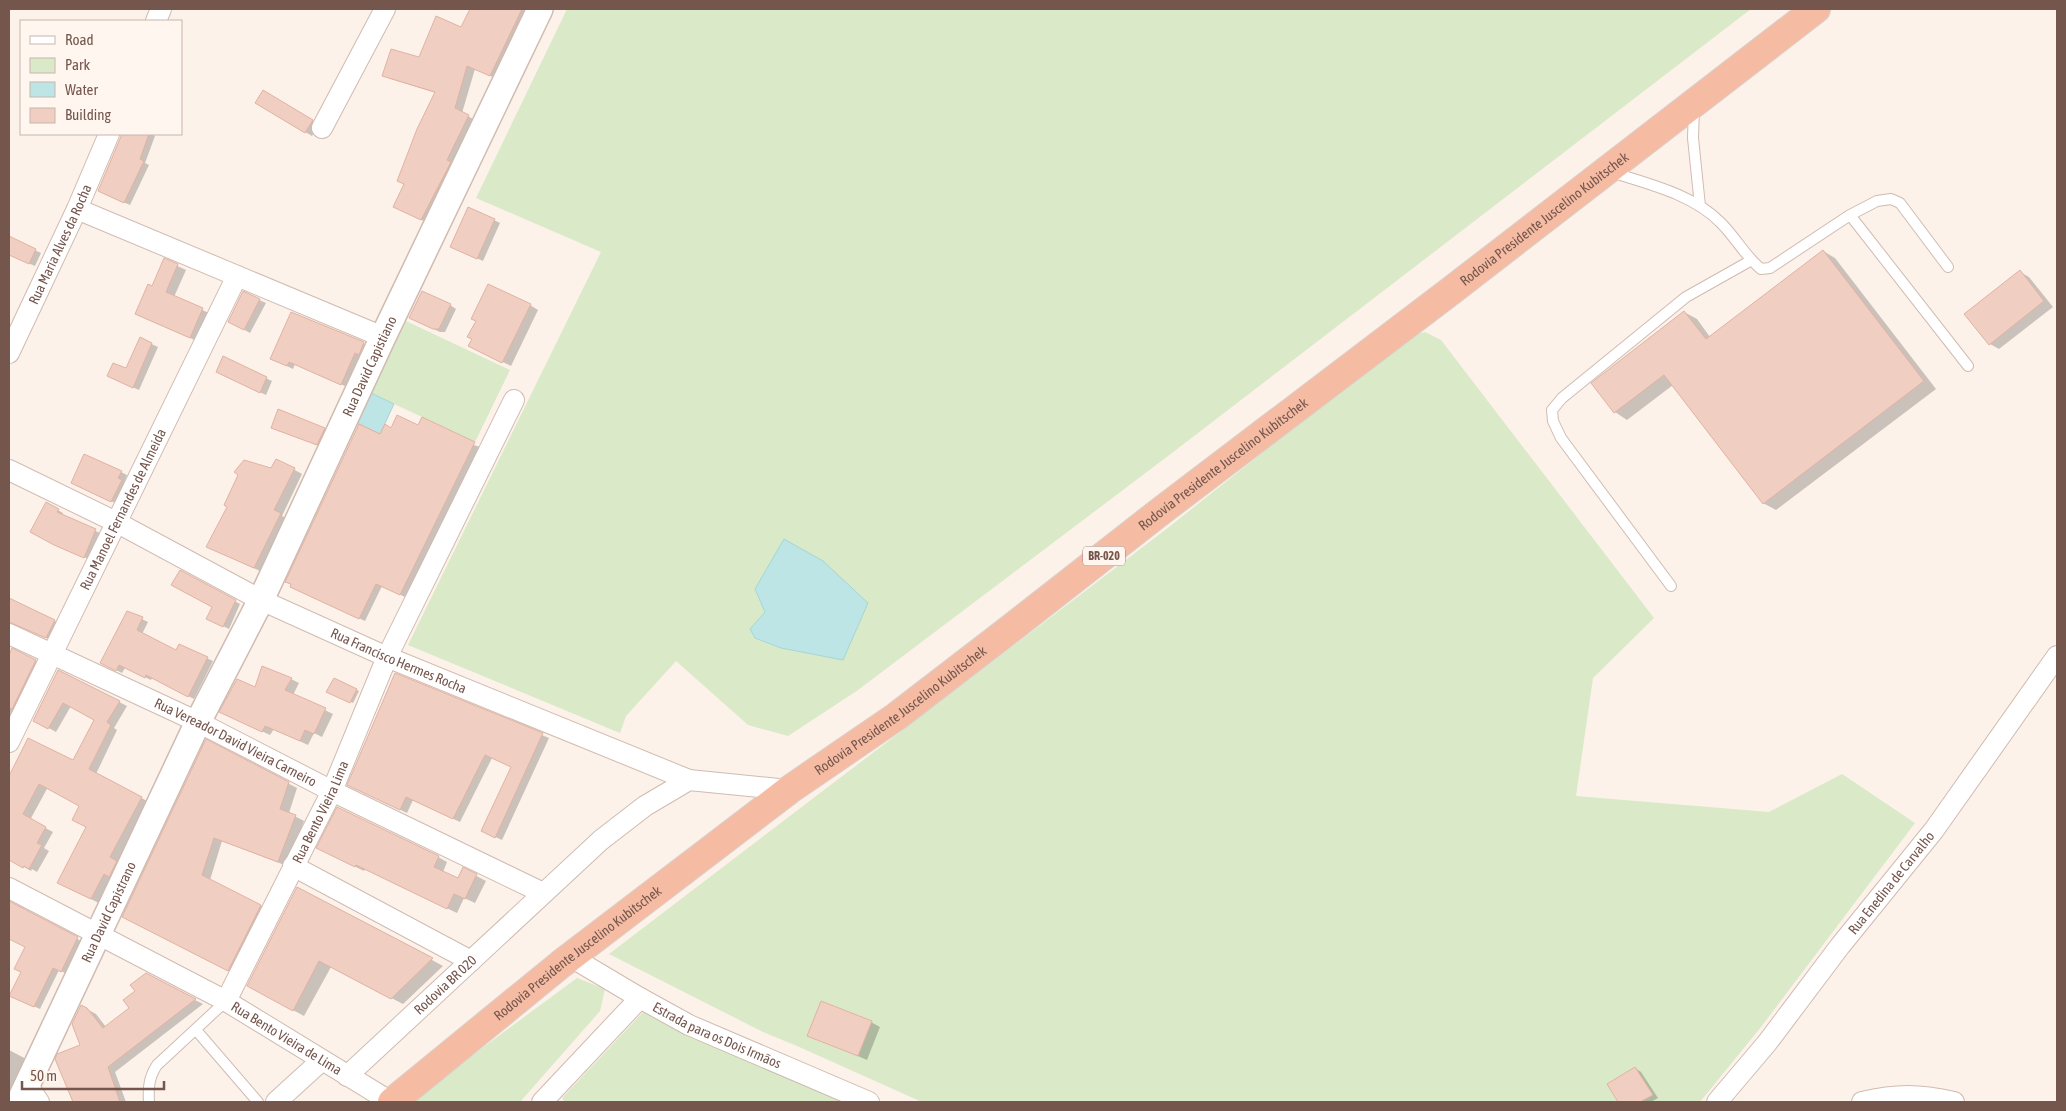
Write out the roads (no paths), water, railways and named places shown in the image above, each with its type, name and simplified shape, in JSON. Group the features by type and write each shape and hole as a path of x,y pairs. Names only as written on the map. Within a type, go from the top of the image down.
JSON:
{"highway":[{"name":"Rodovia Presidente Juscelino Kubitschek","path":"392,1102 571,957 789,790 897,716 1162,510 1437,302 1605,170 1816,9"}],"street":[{"path":"322,128 385,9"},
{"name":"Rua David Capistiano","path":"198,722 261,600 383,337 540,9"},
{"name":"Rua Maria Alves da Rocha","path":"9,353 77,209 109,135"},
{"path":"77,209 383,337"},
{"name":"Rua Manoel Fernandes de Almeida","path":"9,742 237,276"},
{"name":"Rua Bento Vieira Lima","path":"226,1001 332,790 387,657 514,400"},
{"name":"Rua Francisco Hermes Rocha","path":"9,470 116,522 261,600 387,657 690,780 789,790"},
{"name":"Rua Vereador David Vieira Carneiro","path":"9,634 198,722 543,893"},
{"name":"Rua Enedina de Carvalho","path":"1717,1102 1767,1043 1840,946 1934,830 2057,656"},
{"name":"Rua David Capistrano","path":"28,1096 98,935 198,722"},
{"name":"Rodovia BR 020","path":"347,1076 543,893 624,821 690,780"},
{"path":"293,866 471,961"},
{"path":"9,888 226,1001"},
{"name":"Estrada para os Dois Irmãos","path":"571,957 690,1025 869,1102"},
{"path":"543,1102 640,998"},
{"name":"Rua Bento Vieira de Lima","path":"226,1001 321,1061 392,1102"},
{"path":"276,1102 321,1061"},
{"path":"1862,1102 1892,1096 1924,1096 1954,1102"}],"lane":[{"path":"1694,102 1692,138 1700,206"},
{"path":"1605,170 1654,186 1700,206 1721,223 1750,261 1761,270 1770,268 1850,215 1884,199 1891,199 1900,203 1948,267"},
{"path":"1850,215 1968,366"},
{"path":"1671,586 1560,438 1553,421 1552,410 1562,398 1686,297 1750,261"},
{"path":"149,1102 148,1091 151,1075 154,1070 226,1001"},
{"path":"196,1030 258,1102"}],"water":[{"path":"371,393 394,404 380,434 356,423"},
{"path":"784,539 823,561 868,603 843,660 781,648 755,638 750,629 765,612 755,589"}]}
